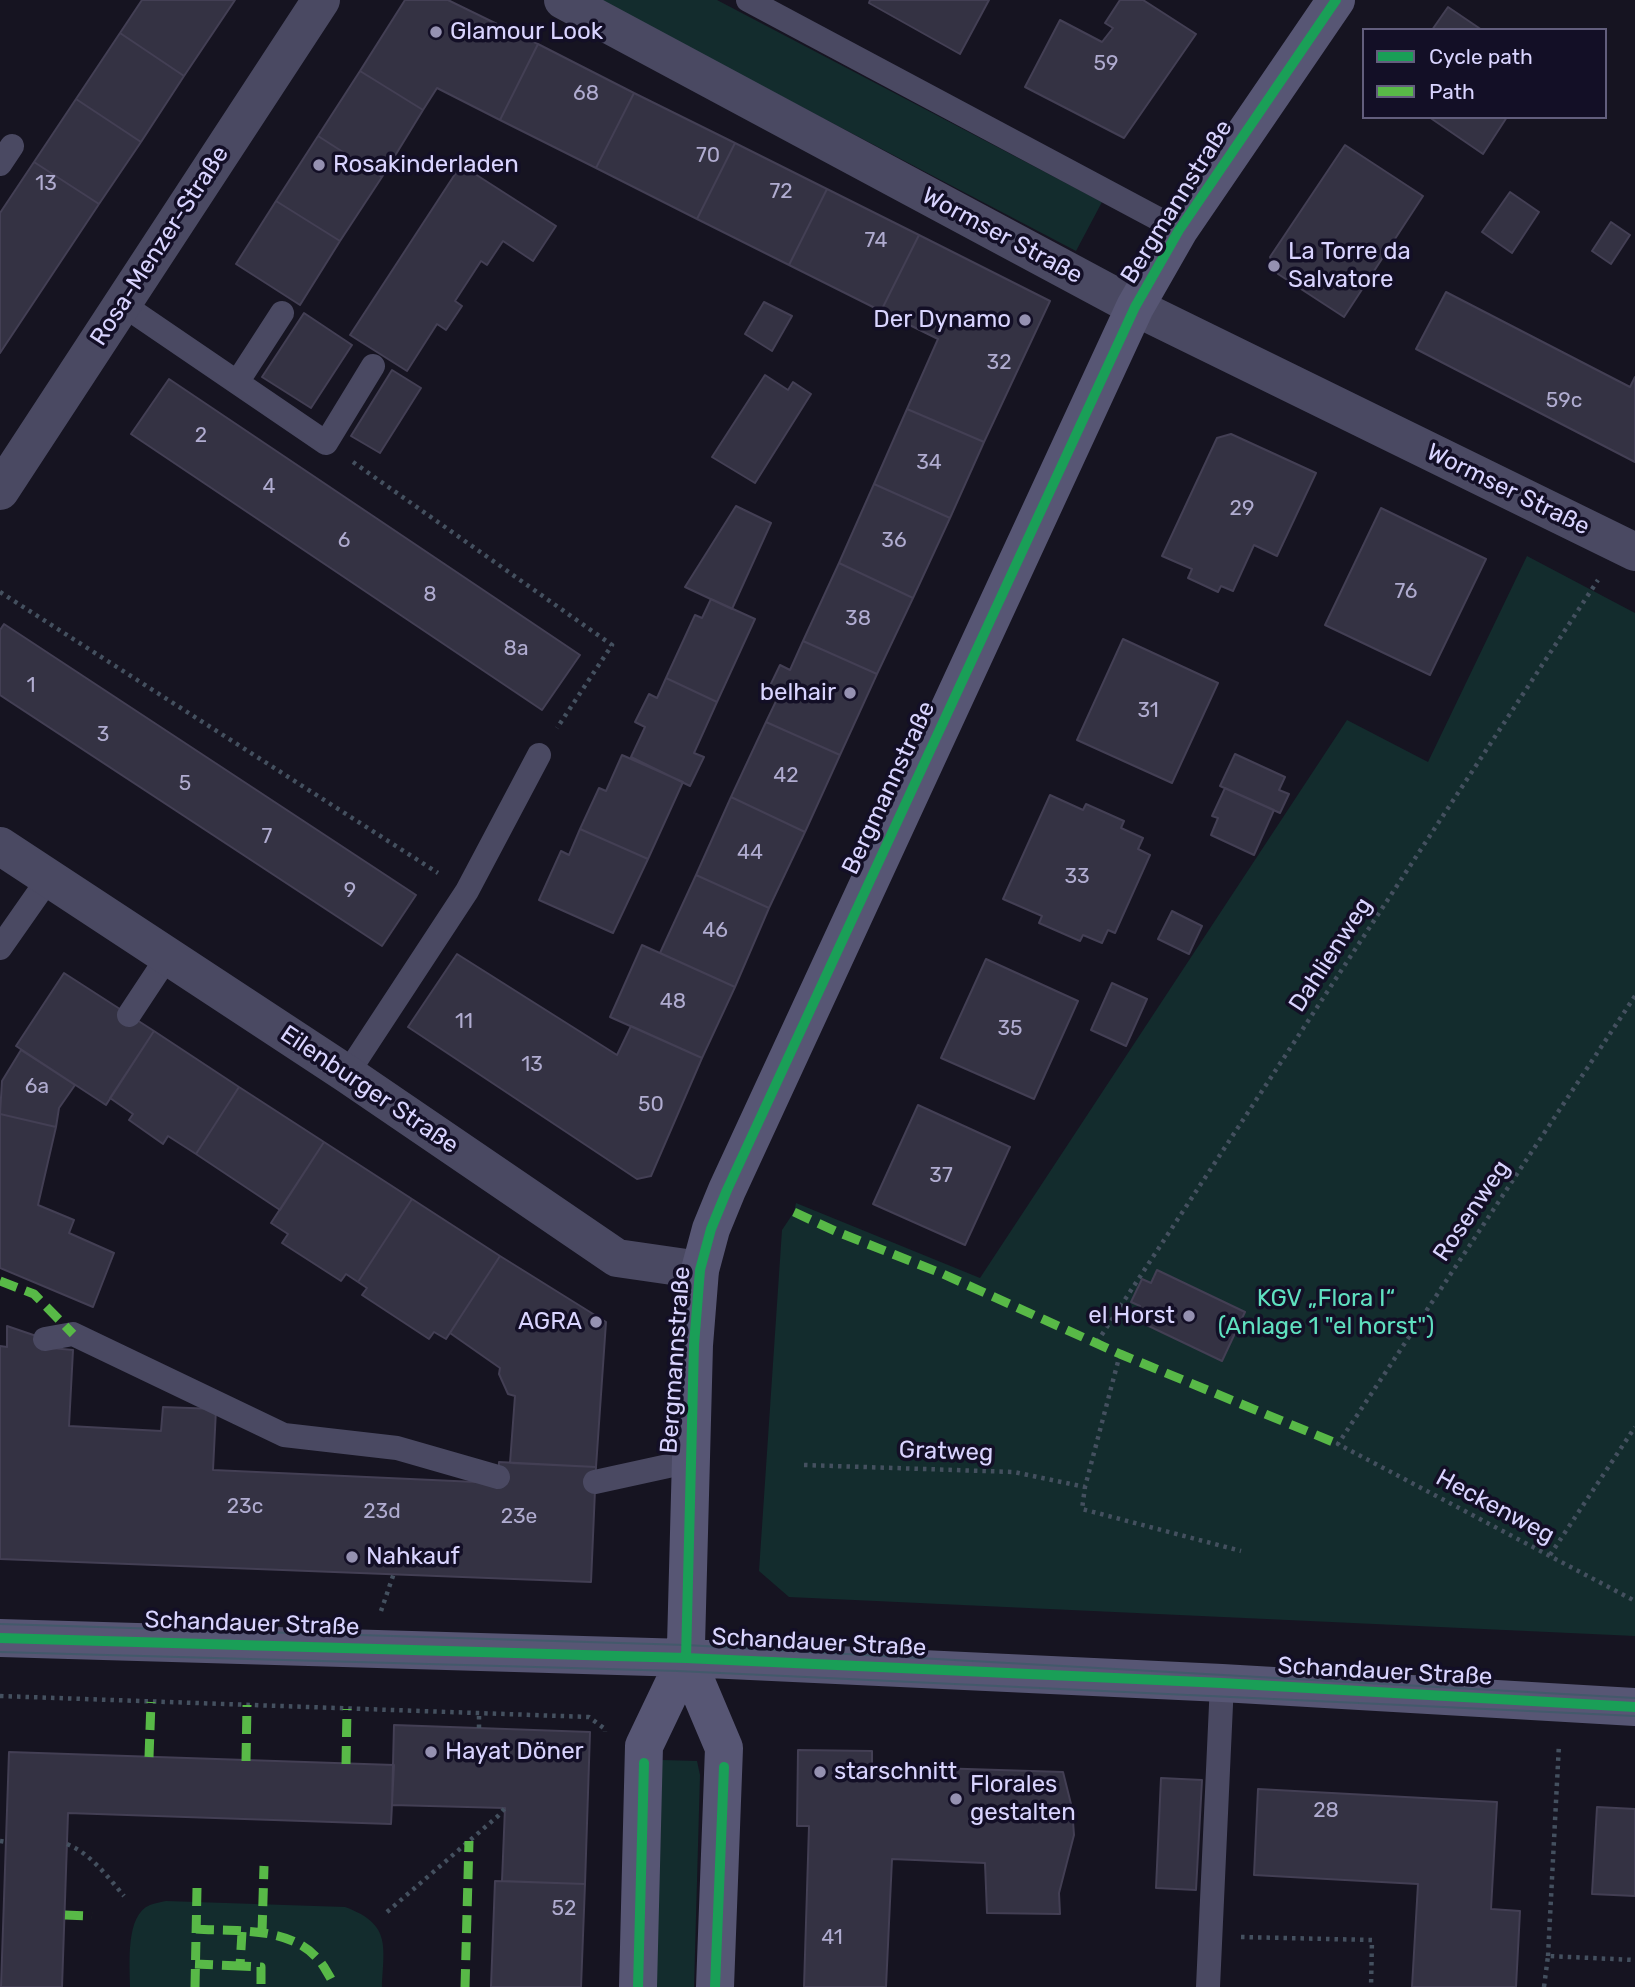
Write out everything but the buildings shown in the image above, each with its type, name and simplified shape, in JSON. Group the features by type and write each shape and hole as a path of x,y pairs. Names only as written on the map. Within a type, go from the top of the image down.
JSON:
{"street":[{"name":"Rosa-Menzer-Straße","path":"0,491 321,0"},
{"name":"Wormser Straße","path":"563,0 1135,307 1635,552"},
{"name":"Bergmannstraße","path":"638,1987 644,1746 686,1658 694,1345 700,1270 711,1229 1135,307 1179,230 1336,0"},
{"name":"Eilenburger Straße","path":"0,846 347,1074 617,1258 700,1270"},
{"name":"Schandauer Straße","path":"0,1638 686,1658 1222,1683 1635,1707"},
{"name":"Bergmannstraße","path":"686,1658 724,1748 715,1987"}],"lane":[{"path":"765,4 1179,230"},
{"path":"122,304 326,443 373,366"},
{"path":"238,381 282,313"},
{"path":"347,1074 467,891 539,755"},
{"path":"0,948 49,878"},
{"path":"129,1015 168,956"},
{"path":"45,1339 73,1335 284,1435 397,1448 498,1477"},
{"path":"595,1482 691,1461"},
{"path":"1208,1987 1222,1683"}],"path":[{"path":"326,443 612,645 539,755"},
{"path":"0,592 467,891"},
{"path":"1120,1354 1085,1487 1082,1509 1241,1551"},
{"path":"1550,1555 1635,1427"},
{"path":"0,1696 589,1717 605,1729 604,1746 644,1746"},
{"path":"1544,1987 1548,1956 1561,1703"},
{"path":"479,1714 479,1728"},
{"path":"387,1912 505,1808"},
{"path":"67,1844 80,1849 93,1860 124,1896"},
{"path":"1210,1936 1372,1940 1371,1987"},
{"path":"1548,1956 1635,1960"}],"green space":[{"path":"598,0 717,0 1102,202 1076,251"},
{"name":"KGV „Flora I“ (Anlage 1 \"el horst\")","path":"1527,556 1635,613 1635,1636 789,1597 759,1571 782,1230 794,1212 796,1203 980,1278 1347,720 1428,762"},
{"path":"662,1760 697,1761 700,1775 694,1987 651,1987"},
{"path":"166,1901 345,1907 360,1914 377,1929 384,1959 382,1987 130,1987 131,1942 136,1919 142,1910 150,1905"}],"tram line":[{"path":"0,1624 686,1645 1635,1698"},
{"path":"0,1652 678,1671 1635,1716"}],"marked path":[{"path":"794,1212 943,1274 1120,1354 1338,1444"},
{"path":"0,1281 34,1294 73,1334"},
{"path":"149,1757 151,1702"},
{"path":"246,1761 247,1705"},
{"path":"346,1764 347,1709"},
{"path":"465,1987 469,1841"},
{"path":"262,1933 264,1866"},
{"path":"195,1987 197,1888"},
{"path":"65,1915 92,1916"},
{"path":"196,1929 248,1931 283,1937 313,1953 334,1987"},
{"path":"242,1932 240,1966 261,1967 261,1987"},
{"path":"195,1964 240,1966"}],"cycle path":[{"path":"686,1658 694,1345 700,1270 711,1229 1135,307 1179,230 1336,0"},
{"path":"0,1638 686,1658 1222,1683 1635,1707"},
{"path":"638,1987 644,1763"},
{"path":"715,1987 724,1767"}],"place":[{"name":"Glamour Look","path":"436,32"},
{"name":"Rosakinderladen","path":"319,165"},
{"name":"La Torre da Salvatore","path":"1274,266"},
{"name":"Der Dynamo","path":"1025,320"},
{"name":"belhair","path":"850,693"},
{"name":"el Horst","path":"1189,1316"},
{"name":"AGRA","path":"596,1322"},
{"name":"Nahkauf","path":"352,1557"},
{"name":"Hayat Döner","path":"431,1752"},
{"name":"starschnitt","path":"820,1772"},
{"name":"Florales gestalten","path":"956,1799"}]}
